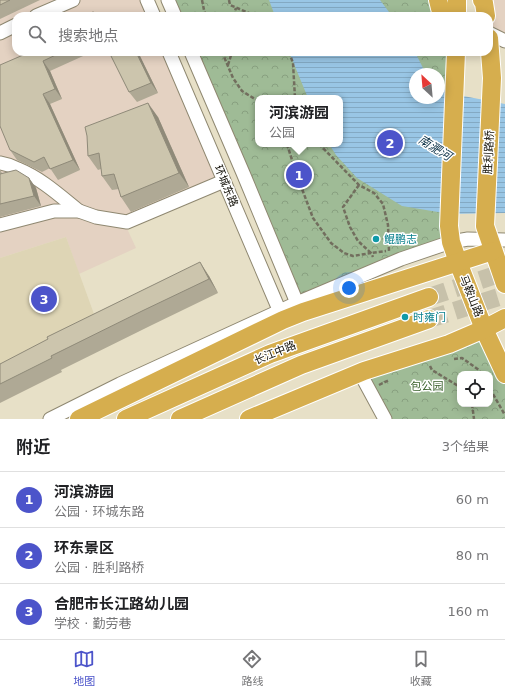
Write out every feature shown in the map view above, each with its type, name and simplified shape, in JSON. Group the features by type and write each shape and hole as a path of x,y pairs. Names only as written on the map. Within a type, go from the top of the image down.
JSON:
{"highway":[{"path":"438,0 441,12"},
{"path":"457,0 457,12"},
{"path":"452,56 456,70"},
{"path":"456,56 456,70"},
{"name":"胜利路桥","path":"490,56 492,78 493,239"},
{"name":"马鞍山路","path":"456,70 449,226 451,242 484,329 505,374"},
{"path":"79,419 300,307 458,262 493,239 505,284"},
{"name":"长江中路","path":"126,419 270,354 428,297"},
{"path":"249,419 273,414 360,373 449,344 505,318"},
{"name":"长江中路","path":"180,419 301,365 429,319"}],"street":[{"path":"45,12 73,0"},
{"path":"147,0 152,12"},
{"path":"168,0 173,12"},
{"path":"0,33 12,27"},
{"path":"493,35 505,41"},
{"name":"环城东路","path":"171,56 281,316"},
{"name":"环城东路","path":"193,56 300,307"},
{"path":"0,163 5,163 31,174 49,186 80,211 96,217 127,222 224,181"},
{"path":"0,225 54,211 80,211"},
{"path":"300,307 401,259 451,242 468,239 493,239"},
{"path":"50,419 120,384 281,316"},
{"path":"360,373 384,419"}],"path":[{"path":"202,0 205,12"},
{"path":"229,0 230,5 246,12"},
{"path":"235,12 236,8"},
{"path":"224,56 233,78 242,92 255,99"},
{"path":"228,66 231,56"},
{"path":"290,56 293,63 295,95"},
{"path":"288,147 313,218 331,243 344,253 352,256 388,250 388,225 383,204 374,193 359,185 322,147"},
{"path":"359,185 343,207 350,227 358,241 371,253 380,268"},
{"path":"447,360 462,358 480,371"},
{"path":"428,362 432,370 457,385"},
{"path":"373,388 394,378"},
{"path":"493,394 505,415"},
{"path":"472,407 474,419"}],"shaded area":[{"path":"0,0 147,0 152,12 12,12 12,56 171,56 224,181 124,222 136,248 79,274 66,237 0,258"},
{"path":"483,0 505,0 505,41 493,35 493,12 488,12"},
{"path":"66,237 98,325 0,370 0,258"}],"green space":[{"path":"168,0 438,0 441,12 173,12"},
{"path":"193,56 451,56 451,242 297,303"},
{"name":"包公园","path":"484,329 505,374 505,419 391,419 364,371"}],"water":[{"path":"269,0 380,0 389,12 274,12"},
{"name":"南淝河","path":"291,56 417,56 423,68 409,68 409,104 445,104 445,89 453,94 505,104 505,213 450,214 402,206 357,178 336,155 331,147 343,147 343,95 307,95"}],"building":[{"path":"0,0 10,0 0,5"},
{"path":"21,56 54,56 43,61 55,89 43,94 73,160 50,169 44,157 34,162 10,150 0,126 0,65"},
{"path":"111,56 138,56 151,83 129,92"},
{"path":"148,103 179,173 121,197 114,174 102,176 99,153 88,156 85,127"},
{"path":"16,170 29,178 34,196 0,204 0,174"},
{"path":"200,262 209,279 51,356 52,358 0,384 0,364 48,339 47,337"}],"tunnel":[{"path":"429,297 505,272"},
{"path":"429,319 505,295"}],"place":[{"name":"环东景区","path":"390,143"},
{"name":"河滨游园","path":"299,175"},
{"name":"鲲鹏志","path":"376,239"},
{"name":"合肥市长江路幼儿园","path":"44,299"},
{"name":"时雍门","path":"405,317"}]}
